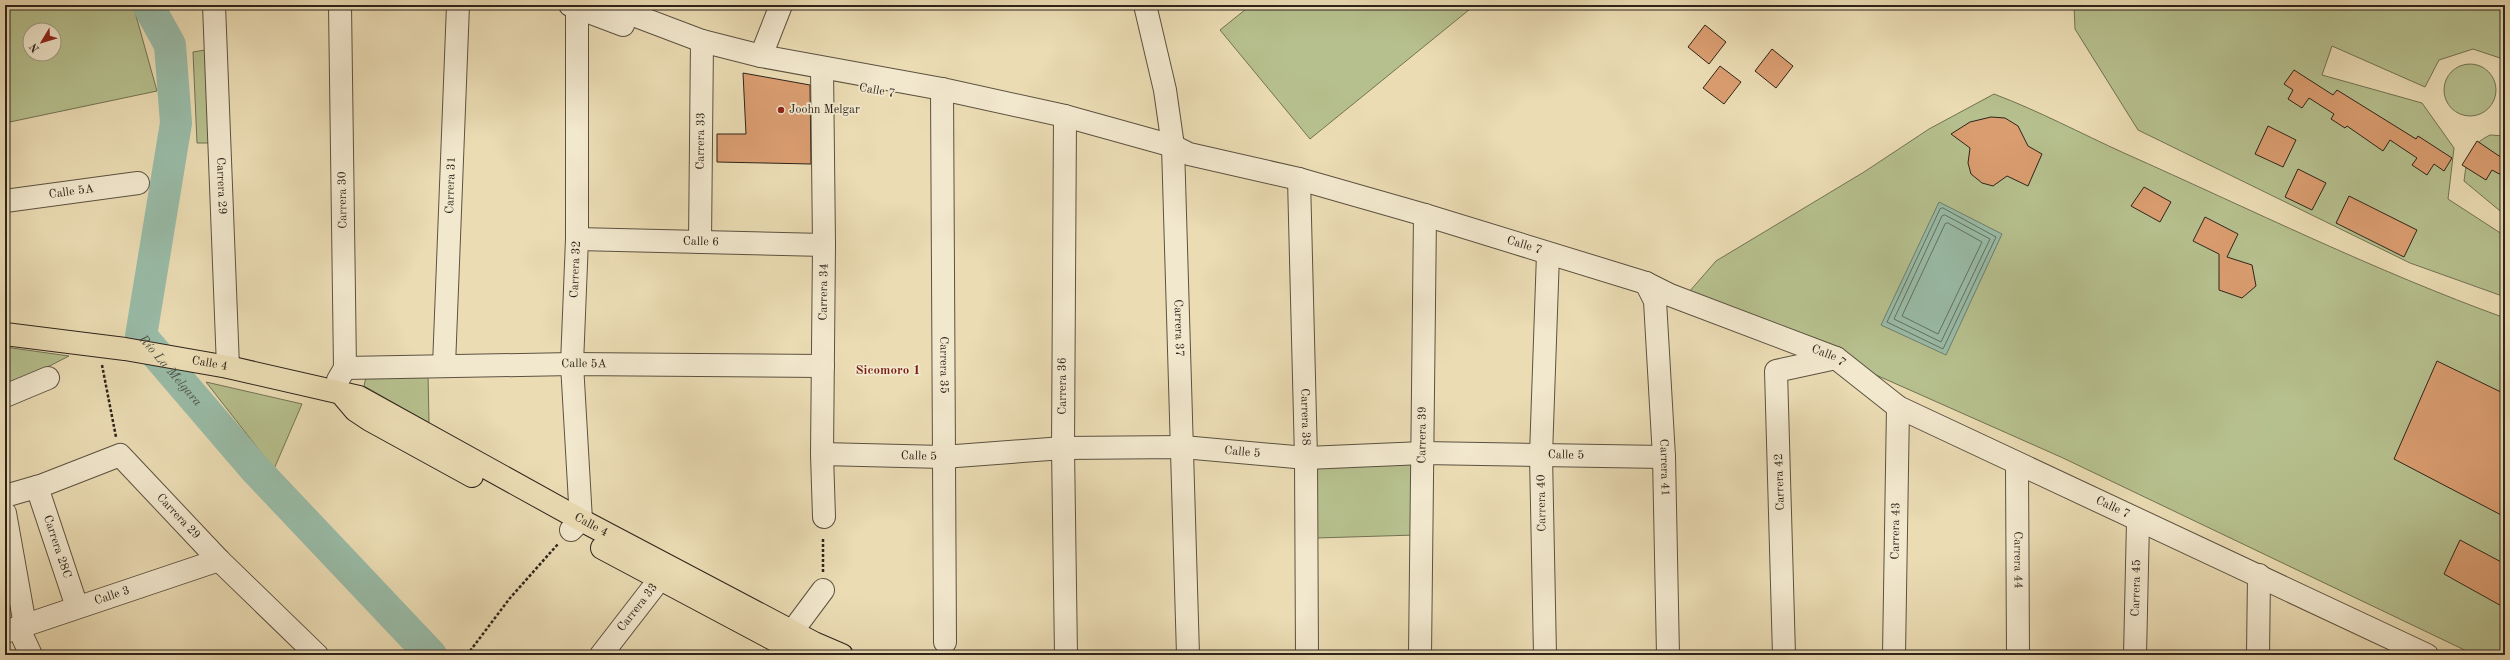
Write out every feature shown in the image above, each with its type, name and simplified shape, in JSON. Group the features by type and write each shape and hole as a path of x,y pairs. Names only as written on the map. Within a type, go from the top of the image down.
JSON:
{"main road":[{"name":"Calle 4","path":"5,334 125,349 228,367 359,397 376,405 576,525 659,580 787,638 841,655"},
{"name":"Calle 4","path":"576,525 787,638 803,655"}],"street":[{"name":"Carrera 29","path":"214,5 228,367"},
{"name":"Carrera 30","path":"340,5 345,368"},
{"name":"Carrera 31","path":"444,366 458,5"},
{"name":"Calle 7","path":"607,5 758,70 822,74"},
{"path":"761,56 781,5"},
{"name":"Carrera 37","path":"1145,5 1179,153 1183,448 1188,655"},
{"name":"Calle 7","path":"575,6 702,47 761,56 822,74 942,96 1065,122 1179,153 1299,180 1425,215 1646,283 1670,295 1836,358 1898,408 2138,522 2259,575 2427,655"},
{"name":"Carrera 32","path":"575,6 577,239 572,364 576,525"},
{"name":"Carrera 33","path":"700,242 702,47"},
{"name":"Carrera 34","path":"822,74 824,245 822,454 824,516"},
{"name":"Carrera 35","path":"942,96 945,642"},
{"name":"Carrera 36","path":"1065,122 1063,448 1066,655"},
{"name":"Carrera 38","path":"1299,180 1306,458 1307,655"},
{"name":"Calle 5A","path":"5,201 138,183"},
{"name":"Carrera 39","path":"1420,655 1425,215"},
{"name":"Calle 6","path":"577,239 824,245"},
{"name":"Carrera 40","path":"1545,655 1541,455 1548,254"},
{"name":"Carrera 41","path":"1646,283 1655,300 1664,457 1668,655"},
{"name":"Carrera 42","path":"1784,655 1776,371 1836,358"},
{"name":"Calle 5A","path":"345,368 572,364 823,366"},
{"path":"336,392 345,368"},
{"path":"5,396 48,378"},
{"name":"Carrera 43","path":"1894,655 1898,408"},
{"name":"Calle 5","path":"822,454 943,456 1063,448 1183,448 1306,458 1423,453 1664,457"},
{"name":"Carrera 29","path":"120,455 219,560 310,653"},
{"path":"5,496 37,487 120,455"},
{"name":"Carrera 44","path":"2017,464 2018,655"},
{"name":"Carrera 28C","path":"37,487 77,607"},
{"path":"5,513 16,628 31,655"},
{"name":"Carrera 45","path":"2135,655 2138,522"},
{"name":"Calle 3","path":"16,628 219,560"},
{"path":"2258,655 2259,575"},
{"name":"Carrera 33","path":"601,655 659,580"},
{"path":"787,638 823,590"}],"path":[{"path":"98,346 120,455"},
{"path":"823,590 824,516"},
{"path":"467,655 510,598 576,525"}],"shaded area":[{"path":"5,5 133,5 157,91 5,123"},
{"path":"1251,5 1475,5 1310,139 1220,30"},
{"path":"2074,5 2505,5 2505,62 2503,59 2473,49 2439,60 2425,87 2332,46 2322,75 2422,103 2454,148 2448,199 2505,236 2505,297 2410,263 2138,130 2075,29"},
{"path":"205,50 210,143 197,143 193,52"},
{"path":"2470,64 2480,66 2488,72 2494,80 2496,90 2494,100 2488,108 2480,114 2470,116 2460,114 2452,108 2446,100 2444,90 2446,80 2452,72 2460,66"},
{"path":"1994,94 2313,239 2456,300 2505,318 2505,650 2503,655 2475,655 2063,458 1689,292 1716,261 1864,172 1929,129"},
{"path":"2490,135 2505,136 2505,215 2464,181 2466,166 2473,148"},
{"path":"5,347 69,356 32,375 5,384"},
{"path":"428,374 429,423 364,386 366,377"},
{"path":"206,382 302,404 274,469"},
{"path":"1414,464 1416,535 1316,538 1317,467"}],"water":[{"path":"1939,202 2002,234 1946,355 1881,325"}],"building":[{"path":"1705,25 1726,42 1709,64 1688,47"},
{"path":"1772,49 1793,66 1776,88 1755,71"},
{"path":"1720,66 1741,82 1724,104 1703,88"},
{"path":"2294,70 2333,95 2337,90 2416,139 2418,136 2452,158 2444,171 2434,164 2427,175 2412,165 2417,158 2390,140 2383,151 2347,126 2345,128 2331,119 2334,114 2309,98 2302,108 2288,99 2293,90 2284,84"},
{"name":"Joohn Melgar","path":"743,73 810,85 811,164 717,162 717,134 746,134"},
{"path":"1991,117 2005,118 2018,126 2028,146 2042,154 2028,186 2007,176 1993,186 1982,183 1971,174 1968,163 1970,148 1951,134 1970,122"},
{"path":"2268,126 2296,140 2283,167 2255,154"},
{"path":"2477,141 2505,160 2505,177 2492,170 2486,180 2462,165"},
{"path":"2298,169 2326,183 2312,210 2285,197"},
{"path":"2144,187 2171,202 2160,222 2131,206"},
{"path":"2349,196 2417,230 2404,257 2336,223"},
{"path":"2205,217 2238,234 2227,257 2252,265 2256,286 2242,298 2219,290 2219,254 2193,241"},
{"path":"2437,361 2505,394 2505,517 2394,459"},
{"path":"2460,540 2505,564 2505,608 2444,574"}],"waterway":[{"name":"Río La Melgara","path":"148,5 170,45 176,123 141,336 255,469 431,655"}],"place":[{"name":"Joohn Melgar","path":"781,110"}],"district":[{"name":"Sicomoro 1","path":"888,370"}]}
